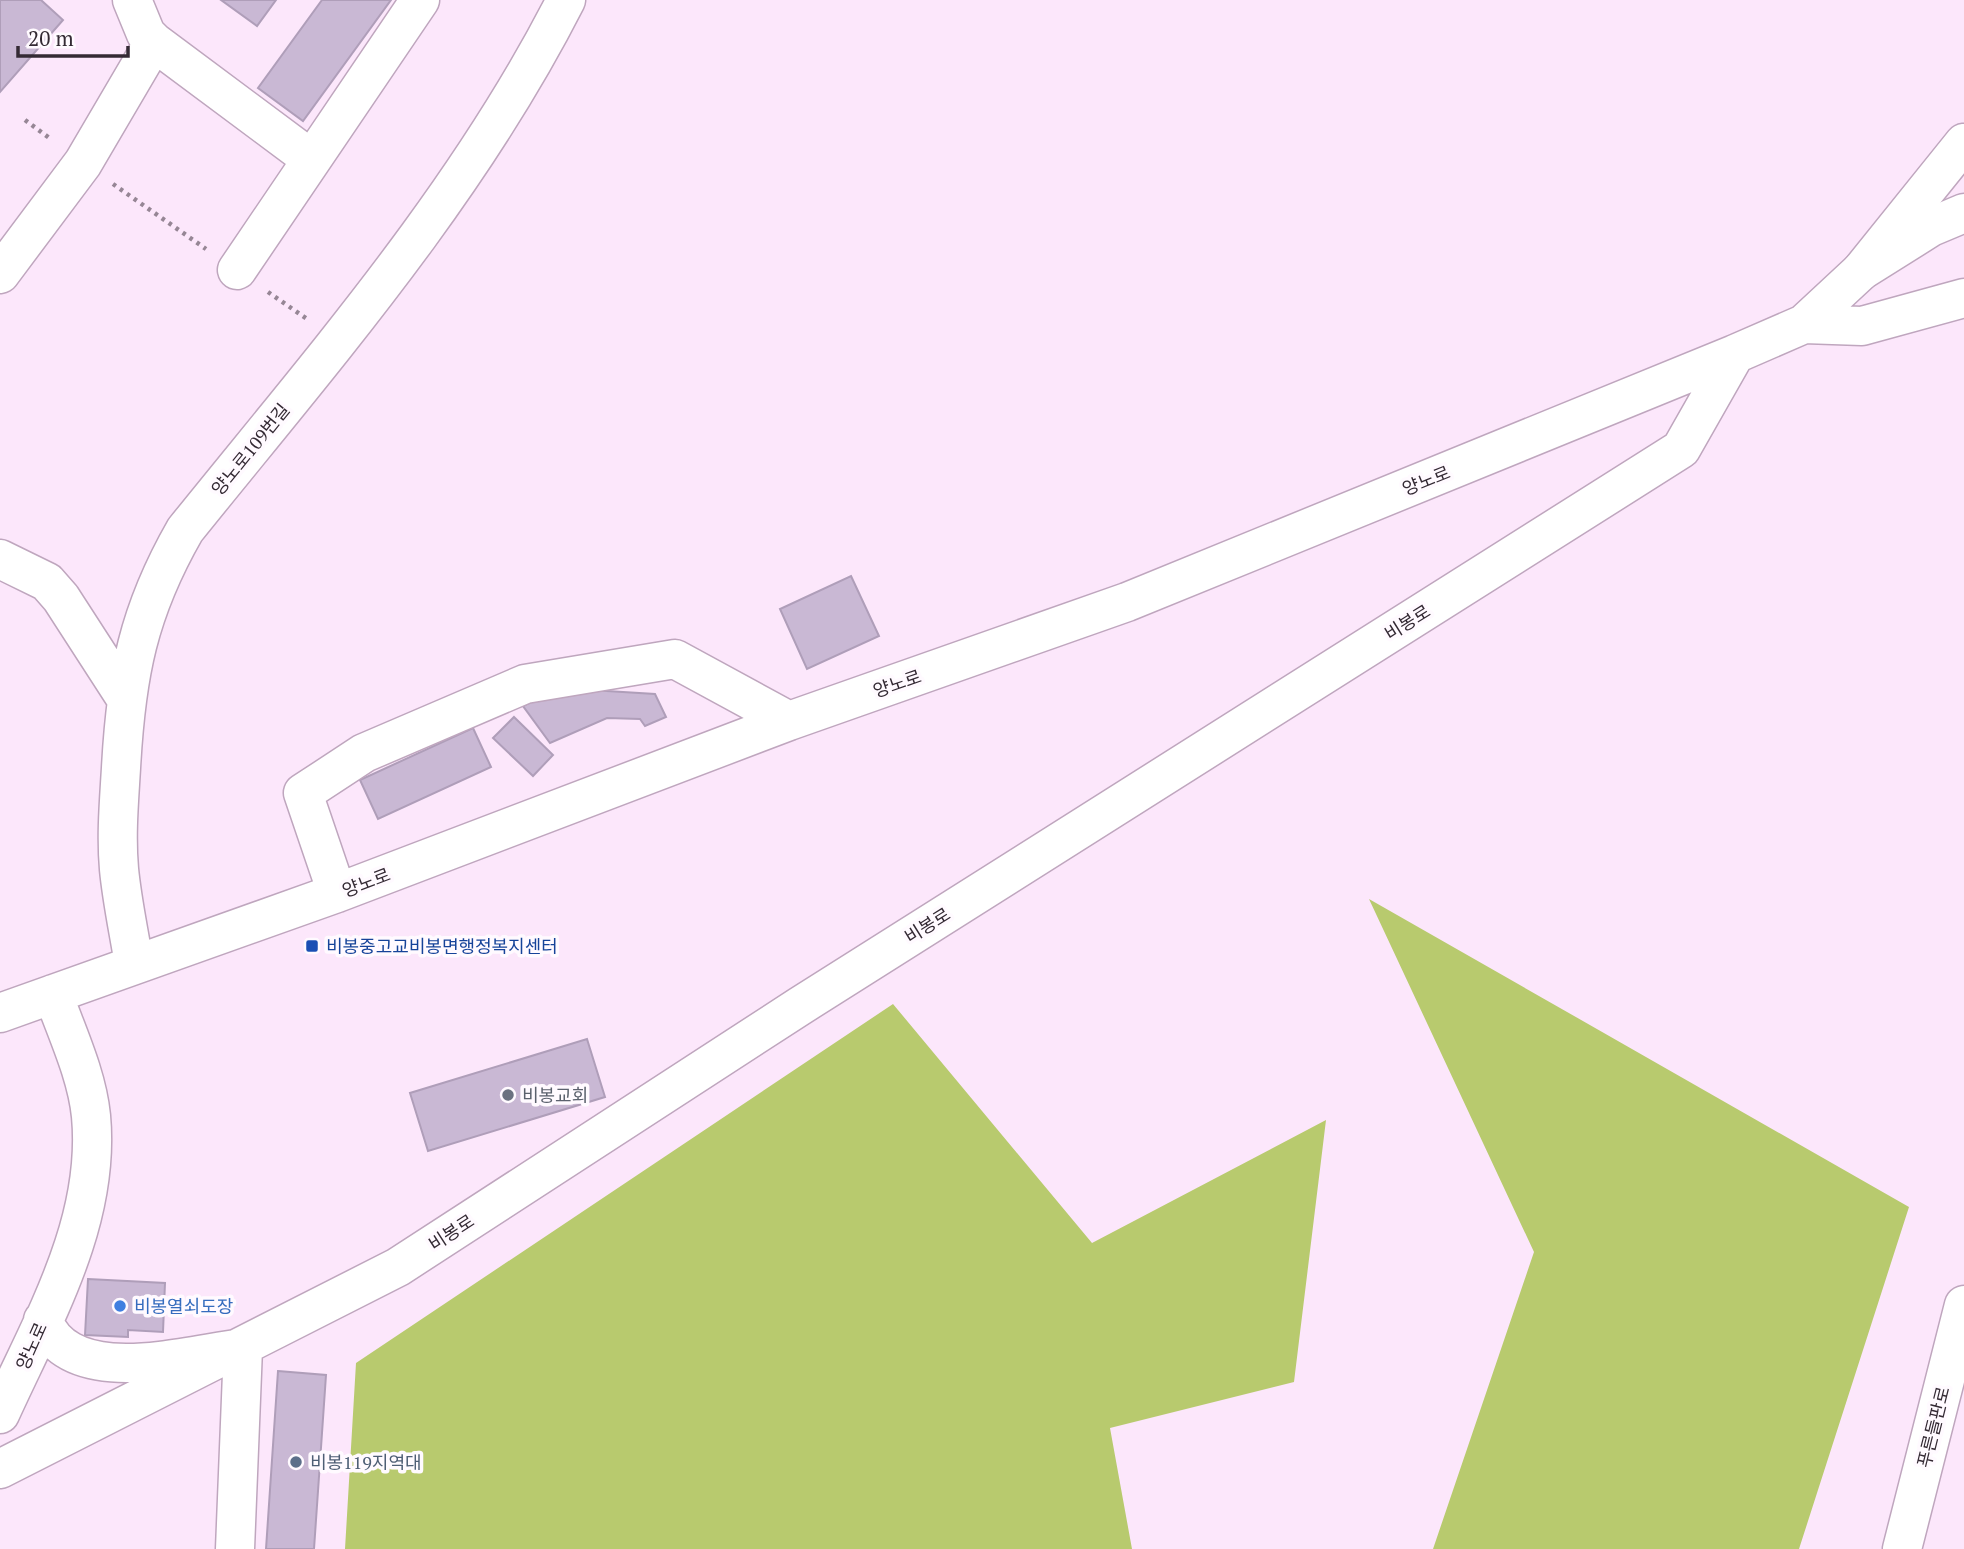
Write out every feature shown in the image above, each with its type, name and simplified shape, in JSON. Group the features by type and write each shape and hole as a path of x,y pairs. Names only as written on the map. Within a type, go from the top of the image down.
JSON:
{"street":[{"path":"132,0 146,34 154,42 311,159"},
{"path":"237,270 420,0"},
{"name":"양노로109번길","path":"134,964 119,870 117,832 125,697 148,604 185,530 401,260 504,111 566,0"},
{"path":"0,274 83,163 154,42"},
{"path":"1735,354 1804,324 1861,271 1964,143"},
{"path":"1861,271 1931,226 1964,213"},
{"path":"1804,324 1862,326 1964,298"},
{"name":"양노로","path":"0,1013 337,893 789,721 1127,602 1735,354"},
{"name":"비봉로","path":"0,1469 398,1267 812,998 1681,449 1735,354"},
{"path":"0,559 47,582 61,598 125,697"},
{"path":"337,893 303,793 364,753 525,684 675,659 789,721"},
{"name":"양노로","path":"0,1414 74,1250 91,1153 91,1117 86,1087 53,994"},
{"name":"푸른들판로","path":"1902,1549 1964,1305"},
{"path":"43,1320 48,1334 65,1350 103,1363 243,1348 235,1549"}],"path":[{"path":"143,206 237,270"}],"green space":[{"path":"1369,899 1909,1207 1799,1549 1433,1549 1534,1252"},
{"path":"893,1004 1092,1243 1326,1120 1294,1382 1110,1428 1132,1549 345,1549 356,1363"}],"building":[{"path":"0,0 41,0 63,20 0,92"},
{"path":"221,0 276,0 257,26"},
{"path":"322,0 391,0 303,121 258,88"},
{"path":"851,576 879,636 807,669 780,609"},
{"path":"558,688 655,694 666,717 645,726 640,719 607,718 550,743 523,706"},
{"path":"514,717 553,755 533,776 493,738"},
{"path":"473,728 491,767 378,819 360,780"},
{"name":"비봉교회","path":"587,1039 605,1097 428,1151 410,1093"},
{"path":"88,1279 165,1283 163,1332 128,1330 128,1337 85,1335"},
{"name":"비봉119지역대","path":"278,1371 326,1375 314,1549 266,1549"}],"place":[{"name":"비봉중고교비봉면행정복지센터","path":"312,946"},
{"name":"비봉교회","path":"508,1095"},
{"name":"비봉열쇠도장","path":"120,1306"},
{"name":"비봉119지역대","path":"296,1462"}]}
